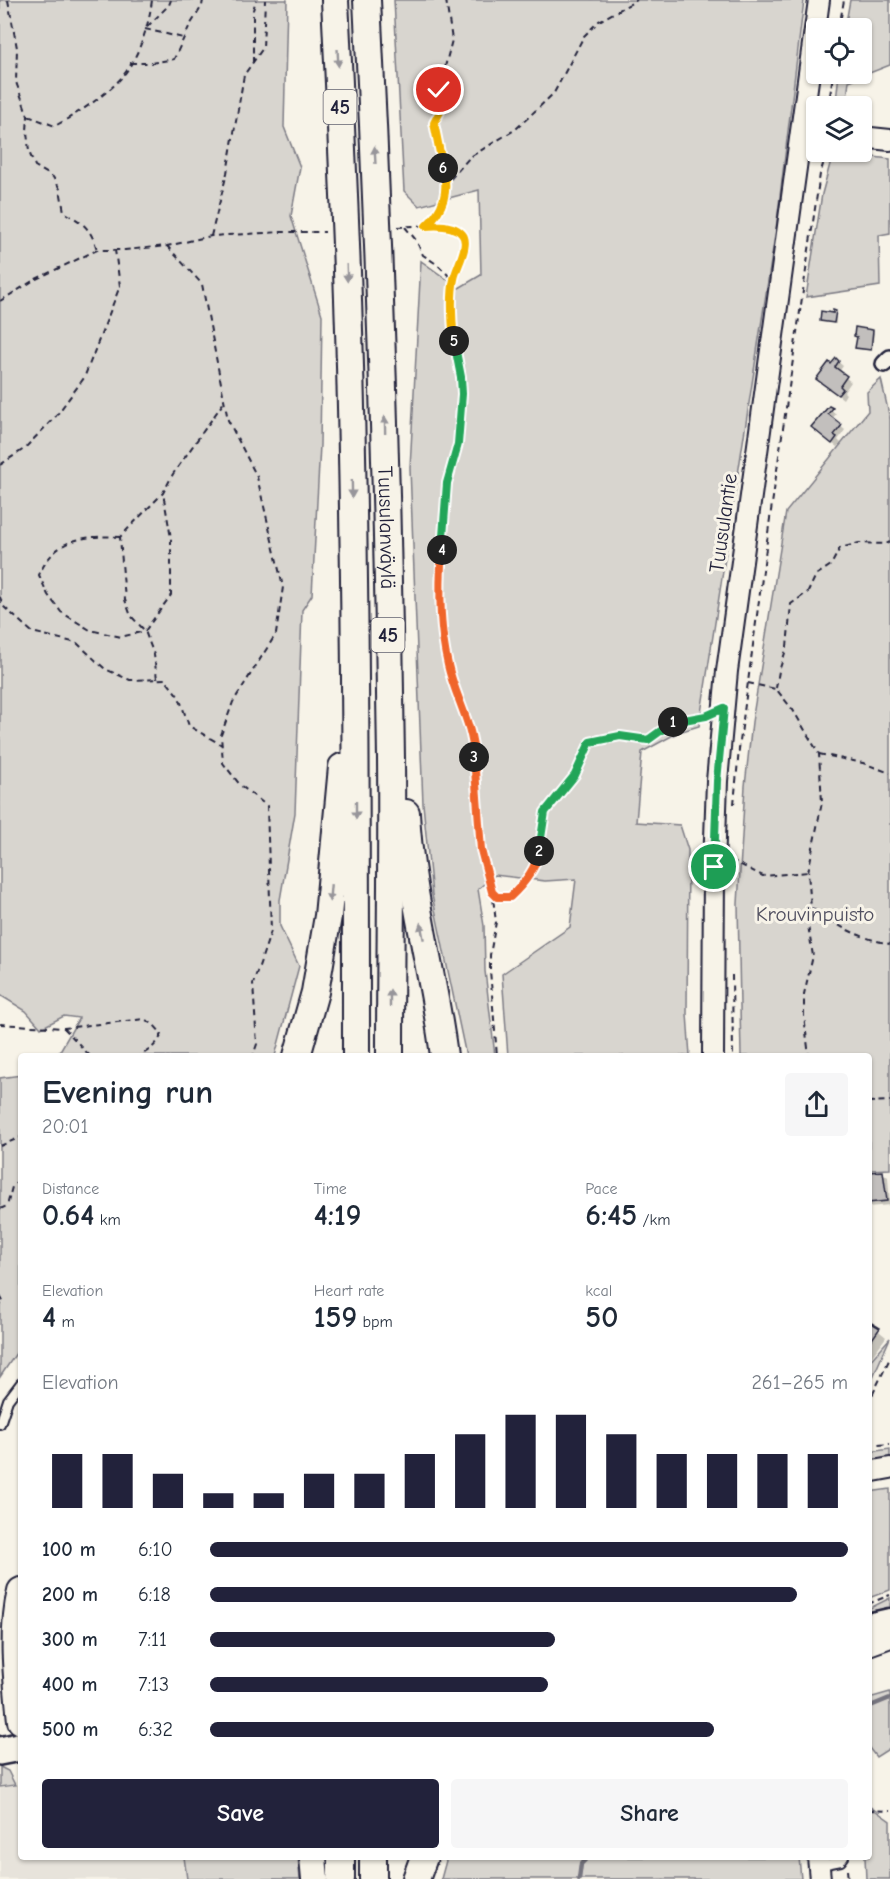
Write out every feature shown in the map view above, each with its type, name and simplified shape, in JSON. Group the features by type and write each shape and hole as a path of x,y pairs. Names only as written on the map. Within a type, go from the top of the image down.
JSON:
{"highway":[{"name":"Tuusulanväylä","path":"335,0 351,367 357,763 356,1053"},
{"name":"Tuusulanväylä","path":"368,0 383,344 391,761 390,1053"},
{"path":"307,1053 328,916 354,626"},
{"path":"388,635 404,773 407,839 444,1053"},
{"path":"298,1053 315,992"},
{"path":"441,1030 449,1053"},
{"path":"18,1613 16,1627 18,1687"},
{"path":"872,1641 890,1634"},
{"path":"313,1860 315,1879"},
{"path":"341,1860 341,1879"},
{"path":"373,1860 373,1879"},
{"path":"405,1860 405,1879"},
{"path":"416,1879 423,1860"}],"main road":[{"name":"Tuusulantie","path":"813,96 819,0"},
{"path":"872,138 890,140"},
{"name":"Tuusulantie","path":"713,1053 717,781 727,671 806,162"},
{"path":"872,1471 890,1468"},
{"path":"872,1624 890,1620"}],"street":[{"path":"0,1745 18,1741"},
{"path":"0,1757 18,1754"}],"lane":[{"path":"0,1424 8,1400 18,1387"},
{"path":"819,1867 842,1860"}],"path":[{"path":"8,0 17,48 16,82 28,116 29,152 35,166 53,177 60,189 64,212 83,223 93,236 97,250"},
{"path":"28,116 55,126 98,97 122,77 138,50 150,14 152,0"},
{"path":"145,29 169,5 171,0"},
{"path":"130,63 151,63 174,59 203,0"},
{"path":"253,63 253,10 256,0"},
{"path":"211,236 227,173 244,75 263,48 265,0"},
{"path":"446,0 452,40 439,90 442,108 434,123 447,183"},
{"path":"426,226 439,213 447,183 470,157 516,129 554,93 584,36 599,21 637,0"},
{"path":"841,18 844,0"},
{"path":"145,29 184,38"},
{"path":"734,813 739,749 748,683 820,174 824,162"},
{"path":"391,227 454,228 463,235 464,249 453,280 452,318 462,394 458,444 447,483 439,584 448,665 470,727 481,850 492,892 496,922 490,970 497,1053"},
{"path":"405,227 416,240 423,255 438,265 453,280"},
{"path":"0,301 36,279 97,250 166,246 211,236 327,232"},
{"path":"166,246 202,284 228,420 257,477 283,587 276,634 233,702 222,735 223,763 240,785 267,806 271,931 253,984 257,1044 255,1053"},
{"path":"0,465 32,441 56,416 84,378 120,286 115,249"},
{"path":"163,494 171,538 171,595 146,631 121,637 90,630 61,612 48,595 39,575 45,560 61,547 91,536 120,537 163,494 173,474 224,402"},
{"path":"120,537 125,600 131,616 146,631 154,655 157,679"},
{"path":"776,689 787,647 791,604 807,592 816,575 831,565 840,548 859,543 886,544 890,542"},
{"path":"0,597 3,606 32,632 77,643 105,669 130,680 165,679 179,696 189,726 222,744"},
{"path":"748,683 776,689 793,710 819,754 822,802 808,872 811,908 807,920 813,956 804,994 809,1053"},
{"path":"492,892 497,897 510,897 519,889 537,860 545,812 575,775 590,742 620,736 648,740 673,722 706,716 724,708"},
{"path":"819,754 863,763 890,773"},
{"path":"731,853 731,870"},
{"path":"731,860 763,876 808,872"},
{"path":"811,908 837,926 857,936 890,944"},
{"path":"732,967 733,1053"},
{"path":"0,1024 64,1028 144,1019 153,1024 162,1034 158,1042 145,1053"},
{"path":"64,1028 87,1053"},
{"path":"872,1102 890,1101"},
{"path":"0,1146 18,1138"},
{"path":"0,1209 7,1206 12,1187 18,1180"},
{"path":"0,1296 4,1303 0,1305"},
{"path":"872,1396 890,1358"},
{"path":"872,1446 890,1444"},
{"path":"872,1602 890,1595"},
{"path":"872,1810 890,1811"}],"shaded area":[{"path":"18,1784 18,1860 184,1860 187,1879 0,1879 0,1787"}],"green space":[{"path":"0,0 287,0 284,127 300,167 291,216 322,315 320,445 312,595 302,610 295,813 280,900 280,926 299,966 276,1053 59,1053 79,1018 64,1016 41,1028 26,1011 0,995"},
{"path":"394,0 804,0 776,229 699,726 679,732 642,752 636,822 680,825 688,850 687,1014 690,1053 508,1053 502,974 570,927 576,879 545,881 495,875 478,889 484,926 485,971 495,1053 465,1053 432,895 423,804 410,468 421,261 459,288 481,275 479,190 419,206 404,191"},
{"path":"850,0 890,0 890,65 872,72 872,18 847,18"},
{"path":"838,84 849,84 847,96 837,96"},
{"path":"872,157 890,159 890,233 879,235 880,286 806,297 822,194 830,164 872,162"},
{"name":"Krouvinpuisto","path":"881,379 890,419 890,1169 872,1170 872,1053 741,1053 738,904 745,786 752,722 786,512 868,411 867,392"},
{"path":"18,1075 18,1350 0,1377 0,1078"},
{"path":"890,1338 872,1379 872,1359"},
{"path":"890,1449 890,1458 872,1460 872,1452"},
{"path":"890,1489 890,1590 872,1597 872,1492"},
{"path":"890,1598 890,1609 872,1611 872,1607"},
{"path":"890,1692 890,1748 876,1757 872,1752 872,1697"},
{"path":"0,1767 8,1771 15,1785 0,1787"},
{"path":"872,1808 890,1821 890,1879 866,1879 865,1860 872,1860"},
{"path":"184,1860 298,1860 300,1879 187,1879"},
{"path":"446,1860 799,1860 801,1879 441,1879"}],"building":[{"path":"833,310 836,311 834,323 820,321 821,311 833,313"},
{"path":"855,327 873,330 871,350 855,348 857,337 854,336"},
{"path":"836,358 839,361 835,367 847,376 840,386 843,389 838,395 816,379 829,362 831,364"},
{"path":"829,406 833,408 828,414 842,425 834,435 837,437 832,444 811,427"},
{"path":"883,1171 887,1201 872,1203 872,1172"},
{"path":"872,1323 880,1328 872,1339"}],"waterway":[{"path":"872,1705 890,1698"},
{"path":"579,1879 581,1864 585,1860"}],"route":[{"path":"439,90 442,108 434,123 447,183 439,213 426,226 454,228 463,235 464,249 453,280 452,318 462,394 458,444 447,483 439,584 448,665 470,727 474,749 476,805 481,850 492,892 497,897 510,897 519,889 537,860 545,812 575,775 590,742 620,736 648,740 673,722 706,716 724,708 717,781 714,867"}]}
